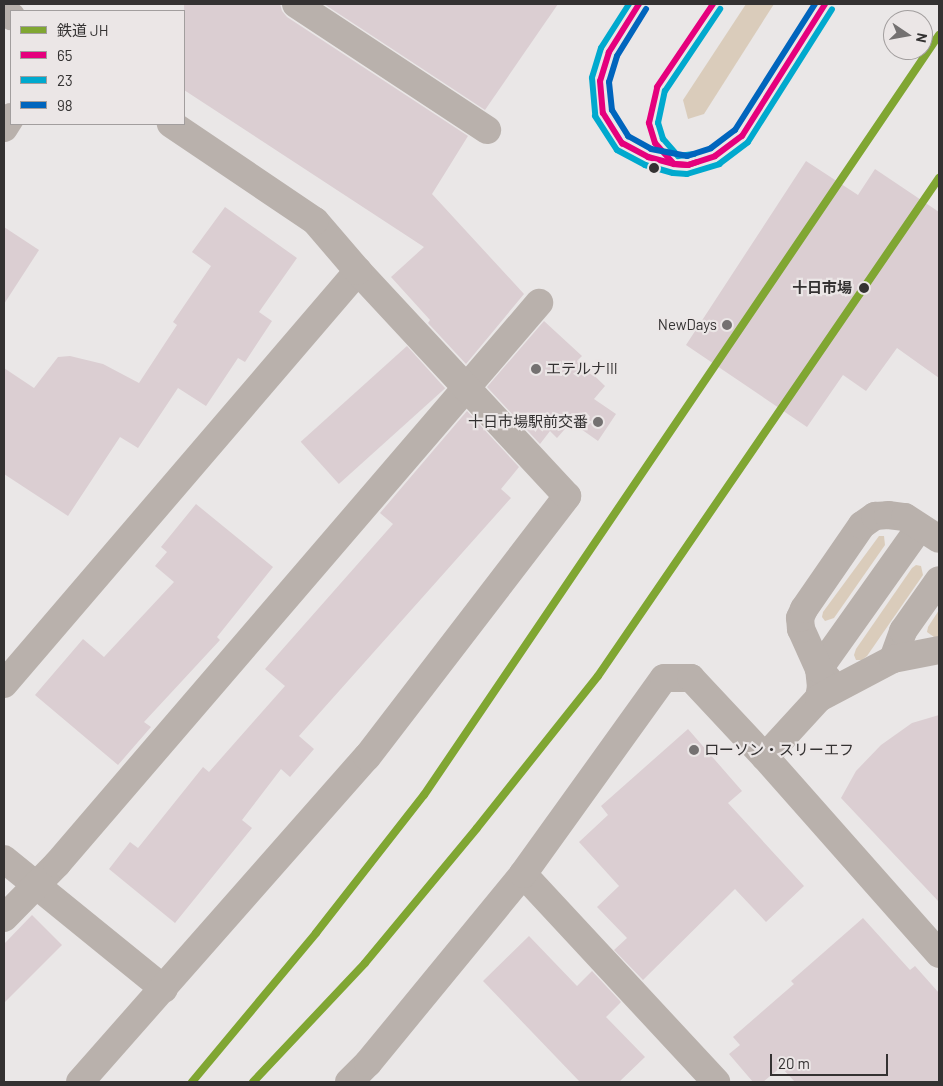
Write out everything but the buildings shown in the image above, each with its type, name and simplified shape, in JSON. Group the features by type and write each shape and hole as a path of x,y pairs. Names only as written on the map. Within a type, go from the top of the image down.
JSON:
{"street":[{"path":"296,4 486,130"},
{"path":"80,1082 367,757 567,496 358,272 315,221 172,125"},
{"path":"4,684 358,272"},
{"path":"4,918 38,886 539,303"},
{"path":"819,698 821,687 819,669 930,533 905,517 875,516 862,525 804,609 800,618 802,629 819,669 824,676 832,681 846,682"},
{"path":"893,658 903,631 939,580"},
{"path":"766,757 819,698 893,658 939,650"},
{"path":"349,1082 368,1063 523,874 664,678 690,678 766,757 939,954"},
{"path":"4,859 164,988"},
{"path":"523,874 716,1082"}],"shaded area":[{"path":"746,4 774,4 704,114 688,119 683,100"},
{"path":"879,536 884,536 885,545 834,618 825,621 822,617 823,612"},
{"path":"916,565 921,566 923,575 867,656 862,660 856,660 854,655 856,649 912,568"},
{"path":"939,610 939,637 934,637 927,632 928,627"}],"rail line":[{"name":"JH","path":"192,1082 316,933 424,795 939,35"},
{"name":"JH","path":"253,1082 365,963 477,828 598,676 939,178"}],"transit line":[{"name":"23","path":"629,4 601,48 592,78 595,116 617,150 645,165 673,173 687,174 719,164 748,142 832,9"},
{"name":"65","path":"639,4 609,52 600,81 603,113 622,143 648,157 674,164 688,165 715,156 742,136 825,4"},
{"name":"65","path":"697,162 688,165 674,164 655,143 649,123 657,87 713,4"},
{"name":"98","path":"646,9 617,56 609,82 612,110 628,136 651,149 687,156 711,148 735,130 815,4"},
{"name":"23","path":"694,154 678,156 663,139 658,123 665,91 720,9"}],"place":[{"name":"十日市場","path":"864,288"},
{"name":"NewDays","path":"727,325"},
{"name":"エテルナIII","path":"536,369"},
{"name":"十日市場駅前交番","path":"598,422"},
{"name":"ローソン・スリーエフ","path":"694,750"}]}
